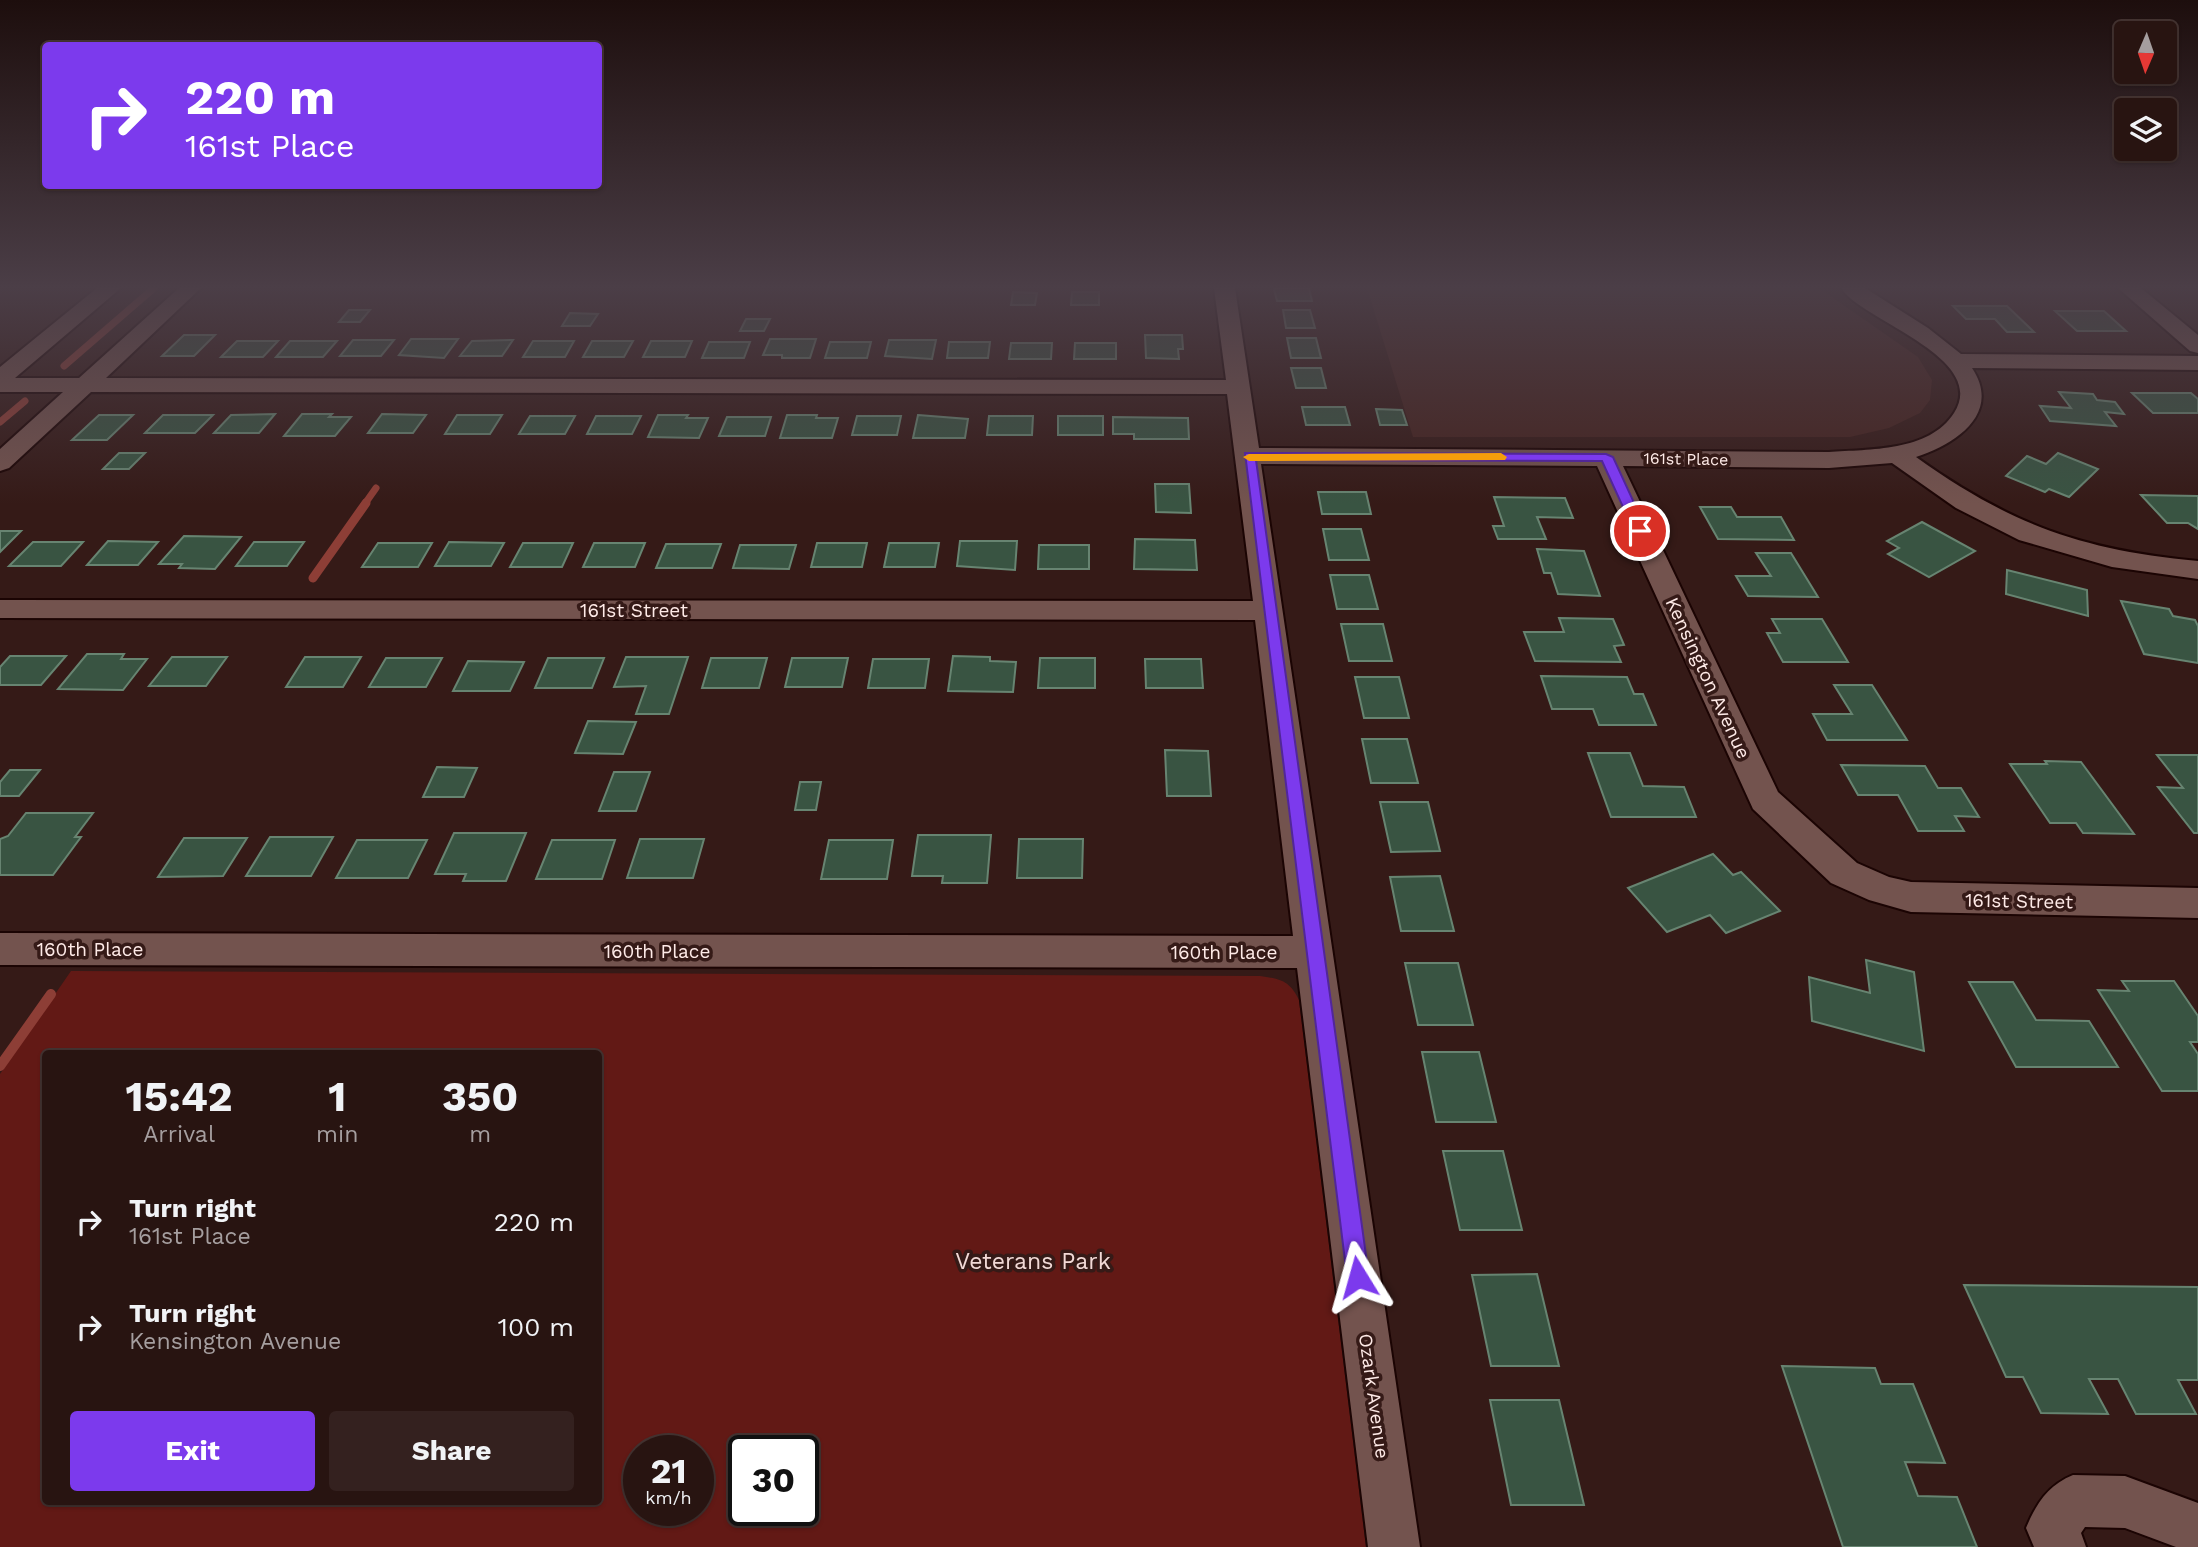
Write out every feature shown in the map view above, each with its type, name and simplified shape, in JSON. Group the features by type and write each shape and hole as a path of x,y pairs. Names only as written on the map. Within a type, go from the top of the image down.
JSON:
{"street":[{"path":"0,382 26,360"},
{"path":"0,463 112,360"},
{"name":"Ozark Avenue","path":"1234,360 1394,1547"},
{"path":"1955,361 2198,363"},
{"name":"161st Place","path":"1249,456 1799,460 1896,454 1937,441 1962,422 1973,396 1968,381 1955,361"},
{"path":"0,382 85,385 1238,387"},
{"path":"1896,454 1978,510 2068,548 2120,560 2198,570"},
{"name":"Kensington Avenue","path":"1606,457 1765,800 1844,873"},
{"name":"161st Street","path":"0,609 1267,611"},
{"name":"161st Street","path":"1844,873 1882,890 1911,897 1952,900 2198,903"},
{"name":"160th Place","path":"0,949 1313,952"},
{"path":"2060,1547 2052,1528 2073,1501 2125,1502 2198,1529"}],"shaded area":[{"path":"1389,360 1920,360 1932,380 1930,400 1920,413 1889,428 1850,437 1413,437"}],"green space":[{"name":"Veterans Park","path":"71,971 1260,976 1279,980 1292,989 1299,1000 1366,1547 0,1547 0,1074"}],"building":[{"path":"1291,368 1321,368 1326,388 1296,388"},
{"path":"2059,392 2093,394 2097,400 2115,402 2124,414 2105,412 2116,426 2050,421 2040,406 2071,408"},
{"path":"2132,393 2191,393 2198,399 2198,413 2153,413"},
{"path":"1302,407 1345,407 1350,425 1306,425"},
{"path":"1376,409 1402,410 1407,425 1380,425"},
{"path":"275,414 259,433 214,433 231,415"},
{"path":"302,414 351,417 335,436 284,436"},
{"path":"382,414 426,415 413,433 368,433"},
{"path":"99,415 133,415 107,440 72,440"},
{"path":"163,415 213,415 195,433 145,433"},
{"path":"457,415 502,415 490,434 445,434"},
{"path":"658,415 708,418 699,438 648,437"},
{"path":"787,415 838,418 832,438 780,438"},
{"path":"918,415 968,419 965,438 913,438"},
{"path":"530,416 575,416 565,434 519,434"},
{"path":"596,416 641,416 632,434 587,434"},
{"path":"857,416 901,416 897,435 852,435"},
{"path":"989,416 1033,416 1032,435 987,435"},
{"path":"1058,416 1103,416 1103,435 1058,435"},
{"path":"727,417 771,417 765,436 719,436"},
{"path":"1113,417 1188,418 1189,439 1134,439 1134,434 1113,434"},
{"path":"119,453 145,453 129,469 103,469"},
{"path":"2058,453 2098,469 2069,497 2049,489 2045,492 2006,476 2027,456 2046,464"},
{"path":"1155,484 1189,484 1191,513 1156,512"},
{"path":"1318,492 1366,492 1371,514 1322,514"},
{"path":"2141,495 2198,496 2198,529 2188,523 2167,523"},
{"path":"1494,497 1565,498 1573,518 1537,517 1546,539 1498,539 1493,526 1504,526"},
{"path":"1700,507 1731,507 1737,517 1781,517 1794,540 1718,539"},
{"path":"1922,522 1975,551 1929,577 1888,554 1899,548 1887,541"},
{"path":"1323,529 1361,529 1369,560 1329,560"},
{"path":"0,531 21,531 0,552"},
{"path":"184,536 241,537 215,569 179,568 182,564 159,564"},
{"path":"1135,539 1195,540 1197,570 1134,569"},
{"path":"108,541 158,542 138,565 87,565"},
{"path":"960,541 1017,541 1015,570 957,566"},
{"path":"33,542 83,542 61,566 9,566"},
{"path":"254,542 304,542 287,566 236,566"},
{"path":"449,542 504,543 491,566 435,566"},
{"path":"378,543 432,543 418,567 362,567"},
{"path":"523,543 573,543 562,567 510,567"},
{"path":"594,543 645,543 635,567 583,567"},
{"path":"817,543 867,543 862,567 811,567"},
{"path":"889,543 939,543 935,567 884,567"},
{"path":"666,544 721,544 712,568 656,568"},
{"path":"740,545 796,545 789,569 733,568"},
{"path":"1039,545 1089,545 1089,569 1038,569"},
{"path":"1537,549 1584,551 1600,596 1558,594 1551,573 1544,573"},
{"path":"1756,553 1791,553 1818,597 1748,596 1736,576 1771,576"},
{"path":"2007,570 2087,590 2088,616 2006,594"},
{"path":"1330,575 1369,575 1378,609 1337,609"},
{"path":"2121,601 2169,609 2173,616 2195,620 2198,626 2198,663 2144,654"},
{"path":"1559,618 1613,619 1624,645 1614,646 1621,662 1535,661 1524,632 1564,632"},
{"path":"1772,619 1822,619 1848,662 1783,662 1767,633 1780,633"},
{"path":"1341,624 1383,624 1392,661 1349,661"},
{"path":"87,654 124,654 121,659 147,659 123,690 58,689"},
{"path":"10,656 66,656 41,685 0,685 0,667"},
{"path":"953,656 990,657 990,661 1016,662 1013,692 948,691"},
{"path":"172,657 227,657 206,686 149,686"},
{"path":"305,657 361,657 343,687 286,687"},
{"path":"626,657 688,657 669,714 636,714 646,686 614,687"},
{"path":"386,658 442,658 426,687 369,687"},
{"path":"548,658 604,658 592,688 535,688"},
{"path":"711,658 767,658 759,688 702,688"},
{"path":"792,658 848,658 842,687 785,687"},
{"path":"1040,658 1095,658 1095,688 1038,688"},
{"path":"873,659 929,659 925,688 868,688"},
{"path":"1145,659 1201,659 1203,688 1146,688"},
{"path":"468,661 524,662 510,691 453,691"},
{"path":"1541,676 1627,677 1634,694 1643,694 1656,725 1599,725 1593,709 1552,709"},
{"path":"1355,677 1399,677 1409,718 1364,718"},
{"path":"1834,685 1872,685 1907,740 1827,740 1813,714 1852,714"},
{"path":"588,721 636,722 623,754 575,753"},
{"path":"1362,739 1407,739 1418,783 1371,783"},
{"path":"1165,750 1208,751 1211,796 1167,796"},
{"path":"1588,753 1630,753 1643,786 1684,787 1696,817 1611,817"},
{"path":"2157,755 2198,755 2198,833 2194,833 2158,787 2183,788"},
{"path":"2045,761 2081,762 2134,834 2083,833 2076,823 2050,823 2010,764 2047,764"},
{"path":"1841,765 1925,766 1938,788 1961,788 1979,817 1955,816 1964,831 1918,831 1898,795 1858,795"},
{"path":"437,767 477,768 464,797 423,797"},
{"path":"10,770 40,770 19,796 0,796 0,782"},
{"path":"614,772 650,772 636,811 599,811"},
{"path":"800,782 821,782 816,810 795,810"},
{"path":"1380,802 1428,802 1440,851 1391,852"},
{"path":"26,813 93,813 75,837 81,837 53,875 0,875 0,839 8,836"},
{"path":"454,833 526,833 506,881 463,881 466,874 435,874"},
{"path":"918,835 991,835 987,883 942,883 943,876 912,876"},
{"path":"270,837 333,837 311,876 246,876"},
{"path":"184,838 247,838 223,876 158,877"},
{"path":"640,839 704,839 693,878 627,878"},
{"path":"1019,839 1083,839 1082,878 1017,878"},
{"path":"357,840 427,840 408,878 336,878"},
{"path":"552,840 615,840 602,879 536,879"},
{"path":"829,840 893,840 887,879 821,879"},
{"path":"1713,854 1733,875 1741,872 1780,911 1726,933 1710,915 1667,932 1628,888"},
{"path":"1440,876 1454,931 1401,931 1390,877"},
{"path":"1866,960 1914,972 1924,1051 1812,1021 1809,977 1870,993"},
{"path":"1405,963 1458,963 1473,1025 1418,1025"},
{"path":"2122,981 2174,981 2198,1016 2198,1042 2190,1042 2198,1054 2198,1091 2162,1091 2098,990 2129,991"},
{"path":"1969,982 2013,982 2036,1020 2089,1021 2118,1067 2016,1067"},
{"path":"1422,1052 1479,1052 1496,1122 1436,1122"},
{"path":"1443,1151 1503,1151 1522,1230 1460,1230"},
{"path":"1537,1274 1559,1366 1491,1366 1472,1275"},
{"path":"1964,1285 2198,1287 2198,1380 2178,1380 2196,1414 2136,1414 2118,1379 2089,1379 2108,1414 2041,1413 2023,1377 2006,1377"},
{"path":"1782,1366 1875,1368 1881,1384 1913,1384 1945,1463 1905,1462 1918,1496 1957,1497 1977,1547 1843,1547"},
{"path":"1490,1400 1559,1400 1584,1505 1511,1505"}],"waterway":[{"path":"64,366 71,360"},
{"path":"0,422 25,401"},
{"path":"364,505 376,488"},
{"path":"313,578 366,503"},
{"path":"0,1066 51,994"}],"slow traffic":[{"path":"1249,457 1501,457"}],"route":[{"path":"1358,1277 1267,611 1249,456 1606,457 1640,531"}]}
